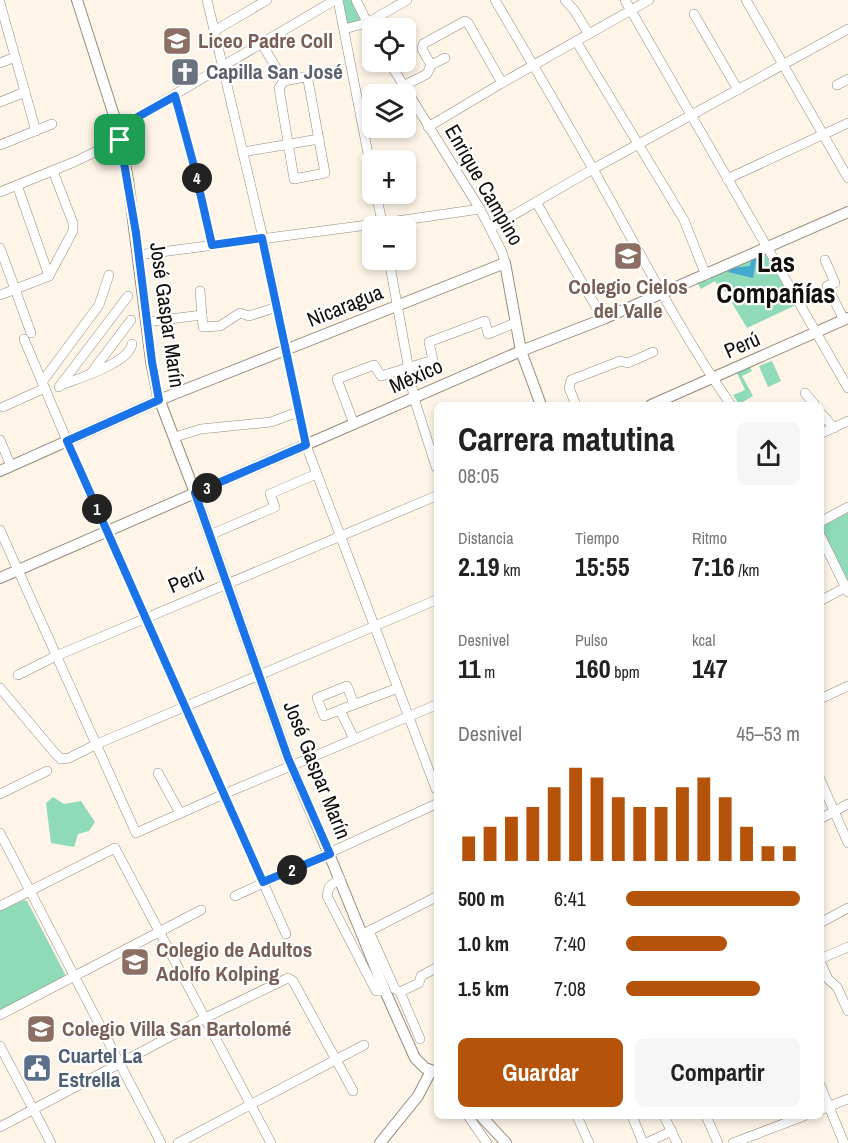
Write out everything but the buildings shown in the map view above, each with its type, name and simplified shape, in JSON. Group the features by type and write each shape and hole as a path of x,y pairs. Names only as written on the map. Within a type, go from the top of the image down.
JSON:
{"main road":[{"name":"José Gaspar Marín","path":"77,0 118,128 159,400 175,436 291,766 366,933 385,991 418,1062 434,1072"},
{"name":"México","path":"0,578 848,212"},
{"name":"Nicaragua","path":"5,468 159,400 505,263"},
{"name":"Enrique Campino","path":"505,263 522,351 540,402"},
{"name":"Perú","path":"670,401 846,319"},
{"path":"380,1143 434,1072"},
{"path":"484,1119 506,1143"}],"street":[{"path":"207,0 243,152 306,445 434,784"},
{"path":"118,128 337,0 367,150"},
{"path":"356,0 365,18"},
{"path":"383,18 407,0"},
{"path":"495,0 593,169 661,294 729,402"},
{"path":"565,0 589,34"},
{"path":"625,0 848,388"},
{"path":"428,127 502,82 649,0"},
{"path":"746,0 848,178"},
{"path":"214,31 261,2"},
{"path":"0,3 2,21 36,131"},
{"path":"694,14 738,90"},
{"path":"431,65 422,49 423,44 465,21 502,82"},
{"path":"344,29 362,28"},
{"path":"491,228 593,169 848,29"},
{"path":"576,40 684,220 705,273"},
{"path":"262,44 284,81"},
{"path":"0,63 15,57"},
{"path":"407,84 426,74 431,65 445,58"},
{"path":"305,77 308,80 325,173 294,179 279,96 279,88 284,81 305,77"},
{"path":"837,85 848,79"},
{"path":"0,102 25,92"},
{"path":"175,96 212,245"},
{"name":"Enrique Campino","path":"416,107 491,228 505,263"},
{"path":"727,179 848,123"},
{"path":"0,145 52,124"},
{"path":"0,192 53,171 120,140"},
{"path":"243,152 319,140"},
{"path":"0,295 49,276 73,231 73,223 53,171"},
{"path":"17,185 49,276"},
{"path":"537,202 603,319"},
{"path":"416,220 480,209"},
{"path":"138,255 362,227"},
{"path":"0,248 15,289 44,388 286,934"},
{"path":"825,260 835,284 828,286 846,319"},
{"path":"391,270 414,398 434,449"},
{"path":"44,388 99,305 109,275"},
{"path":"200,291 203,327 220,326 240,314 249,316 277,307"},
{"name":"José Gaspar Marín","path":"59,387 128,296"},
{"path":"146,322 202,315"},
{"name":"José Gaspar Marín","path":"90,373 131,320"},
{"path":"354,424 337,379 374,365 381,376 433,360 429,342 485,321 488,334 515,323"},
{"name":"José Gaspar Marín","path":"3,407 44,388 59,387 124,357 130,352 132,344"},
{"path":"575,402 569,388 571,380 620,361 628,363 653,352"},
{"path":"804,393 812,402"},
{"path":"175,436 201,429 271,422 298,412"},
{"path":"824,417 834,428"},
{"path":"824,432 848,421"},
{"path":"0,440 5,468"},
{"path":"210,535 275,507 270,494 316,474"},
{"name":"Perú","path":"18,675 56,656 226,583 340,538 434,497"},
{"path":"824,520 848,507"},
{"path":"0,530 136,833 434,706"},
{"path":"824,542 847,590 824,599"},
{"path":"0,688 54,752 61,759 69,758 185,706 434,601"},
{"path":"354,704 347,686 317,698 324,716 398,688"},
{"path":"824,697 848,686"},
{"path":"340,710 354,739"},
{"path":"0,794 47,771"},
{"path":"158,773 180,813"},
{"path":"824,789 848,843"},
{"path":"824,817 848,804"},
{"path":"235,896 434,805"},
{"path":"0,833 161,1143"},
{"path":"0,906 115,848 271,1143"},
{"name":"José Gaspar Marín","path":"340,879 328,887 327,896 376,992 385,991"},
{"path":"420,1039 400,992 395,989 366,933 434,898"},
{"path":"824,921 848,908"},
{"path":"0,1015 201,910"},
{"path":"824,958 848,947"},
{"path":"400,992 419,983 421,976 434,969"},
{"path":"824,970 828,979 837,987 848,1011"},
{"path":"0,1127 205,1018 288,978 293,981 353,1091"},
{"path":"0,1046 51,1143"},
{"path":"178,1143 364,1046"},
{"path":"844,1143 825,1108 848,1099"},
{"path":"470,1119 487,1143"},
{"path":"578,1119 589,1143"},
{"path":"633,1119 640,1140 672,1131"},
{"path":"666,1119 677,1143"},
{"path":"707,1119 718,1143"},
{"path":"733,1143 796,1119"}],"green space":[{"path":"341,0 354,0 364,18 349,25 345,20"},
{"path":"765,252 796,305 747,328 720,283 717,284 715,281 701,289 697,282 709,280 710,277"},
{"path":"772,361 781,381 768,387 759,366"},
{"path":"750,367 752,371 742,376 753,396 742,402 738,402 733,395 745,390 737,373"},
{"path":"848,513 848,582 824,533 824,525"},
{"path":"53,797 64,804 81,801 95,822 89,831 78,834 74,847 51,843 46,803"},
{"path":"24,900 27,901 65,974 0,1010 0,911"}],"water":[{"path":"757,255 753,278 728,272 731,268 750,266 751,259"}],"place":[{"name":"Liceo Padre Coll","path":"177,41"},
{"name":"Capilla San José","path":"185,72"},
{"name":"Colegio Cielos del Valle","path":"628,256"},
{"name":"Colegio de Adultos Adolfo Kolping","path":"135,962"},
{"name":"Colegio Villa San Bartolomé","path":"41,1029"},
{"name":"Cuartel La Estrella","path":"37,1068"}],"district":[{"name":"Las Compañías","path":"776,278"}],"route":[{"path":"175,96 212,245 262,238 306,445 195,493 288,758 330,854 263,882 67,441 159,400 146,322 136,233 120,140 118,128 175,96"}]}
